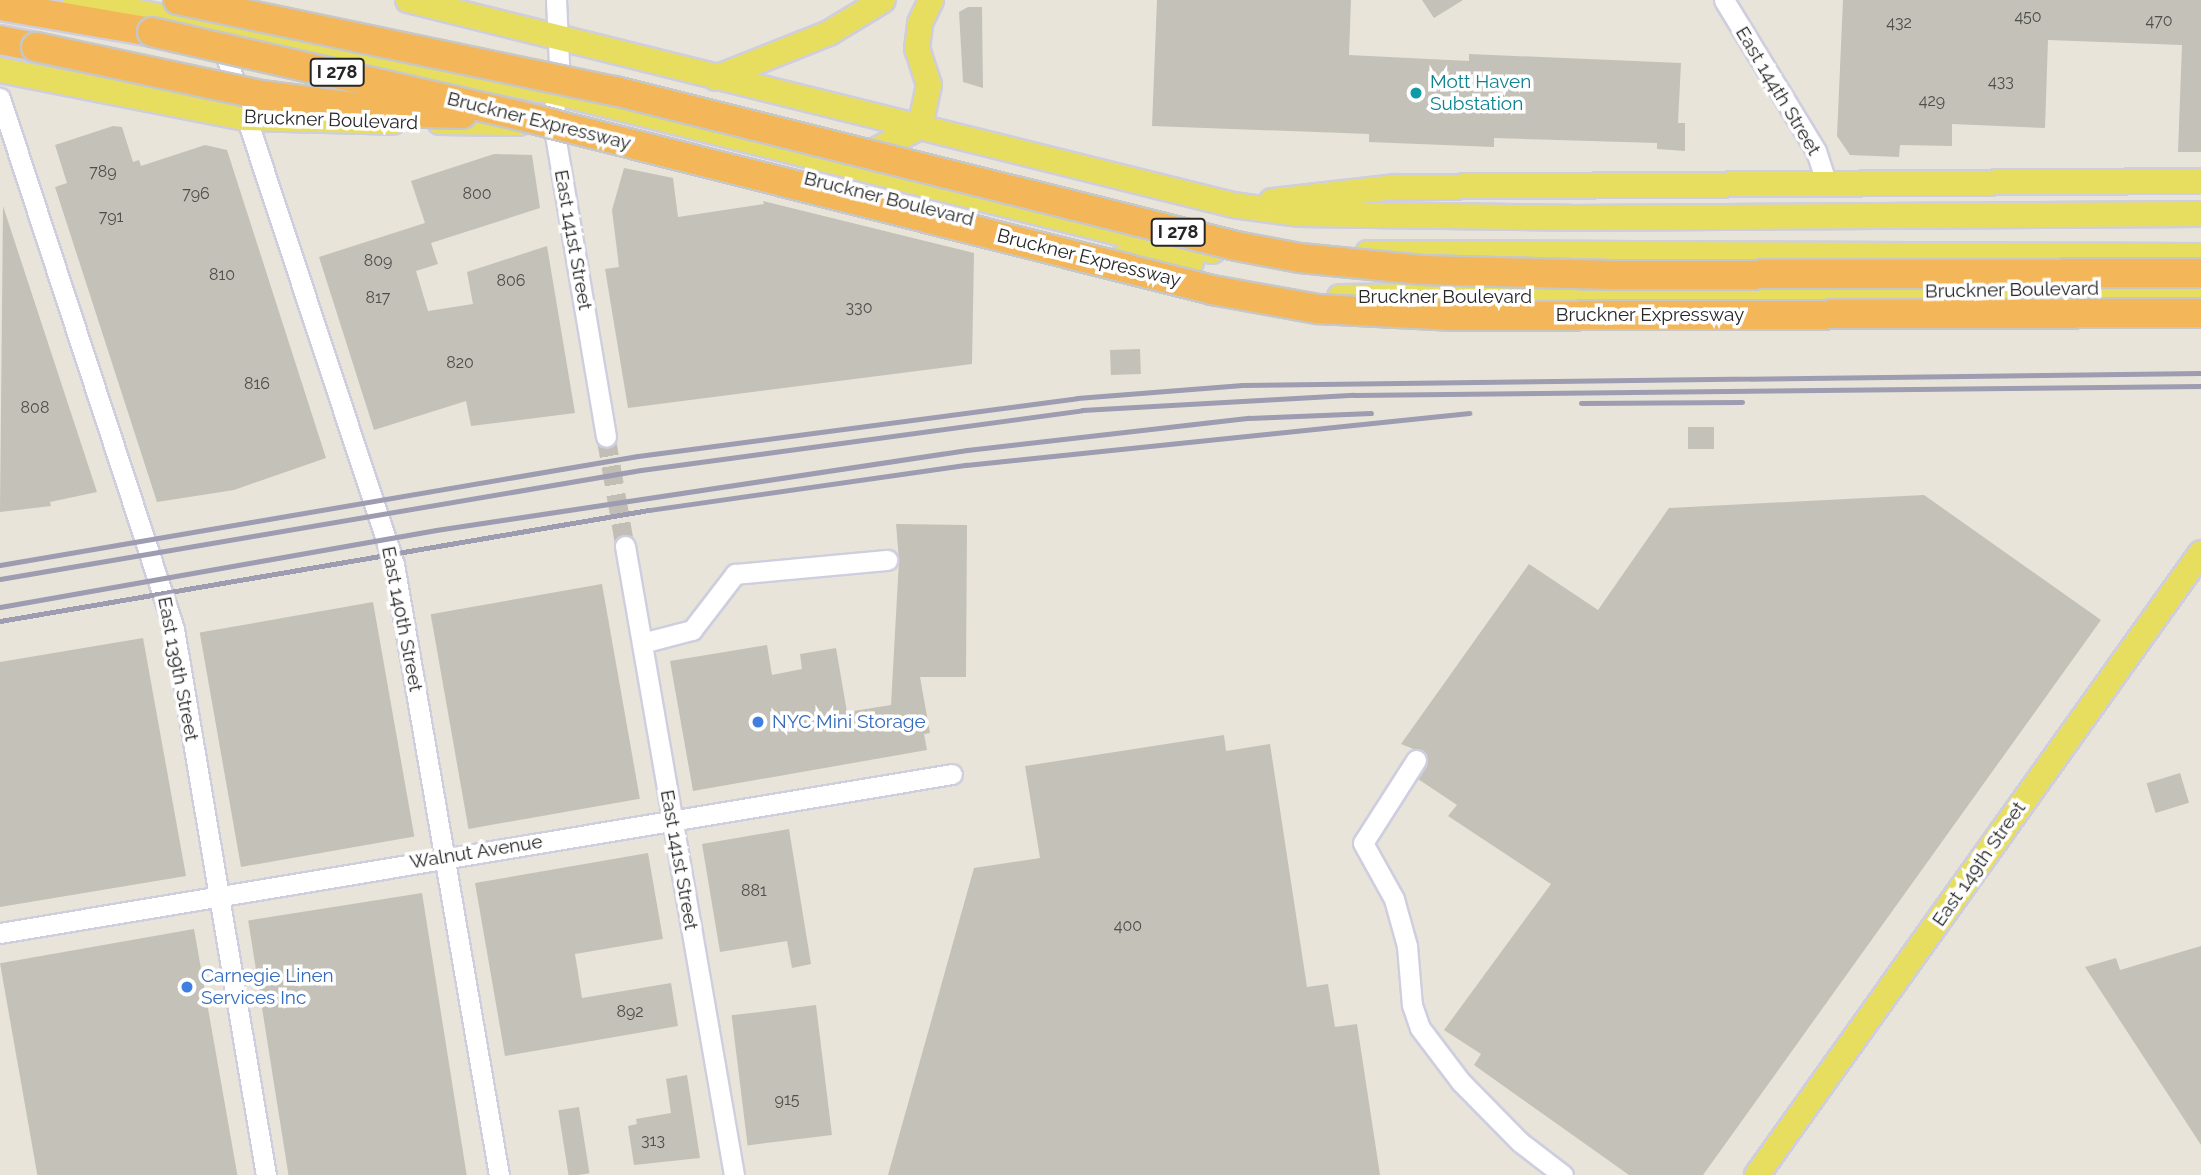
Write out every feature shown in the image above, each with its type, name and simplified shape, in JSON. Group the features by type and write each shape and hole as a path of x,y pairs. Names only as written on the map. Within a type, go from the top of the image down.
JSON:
{"highway":[{"path":"33,0 152,32"},
{"name":"Bruckner Expressway","path":"178,0 615,91 1223,243 1300,258 1422,270 1611,275 2201,273"},
{"name":"Bruckner Expressway","path":"0,6 152,32 521,116 1212,290 1318,309 1457,316 2201,313"},
{"path":"0,40 291,100 393,112 521,116"}],"main road":[{"name":"Bruckner Boulevard","path":"75,0 558,93 1159,243 1240,253 2201,256"},
{"path":"716,78 829,33 883,0"},
{"path":"920,127 929,85 916,49 920,23 931,0"},
{"path":"416,1 1233,205 1299,214 1406,217 2201,214"},
{"name":"Bruckner Boulevard","path":"0,70 245,118 553,123 624,131 1122,258 1245,287 1322,296 2201,288"},
{"path":"846,166 920,127"},
{"path":"1233,205 1395,187 2201,181"},
{"path":"1122,258 1198,263 1240,253"},
{"path":"1607,255 1750,293"},
{"name":"East 149th Street","path":"1757,1175 2201,553"}],"street":[{"name":"East 140th Street","path":"208,0 394,564 499,1175"},
{"name":"East 141st Street","path":"556,0 559,35 558,93 553,123 606,437"},
{"name":"East 144th Street","path":"1724,0 1816,151 1827,184"},
{"name":"East 139th Street","path":"0,98 174,629 266,1175"},
{"name":"East 141st Street","path":"625,546 734,1175"},
{"path":"642,643 692,629 735,574 887,560"},
{"path":"1416,760 1363,844 1394,899 1407,946 1412,1005 1420,1028 1461,1082 1520,1142 1563,1175"},
{"name":"Walnut Avenue","path":"0,933 952,774"}],"building":[{"name":"Mott Haven Substation","path":"1157,0 1351,0 1349,55 1469,61 1469,54 1681,63 1678,123 1685,123 1685,151 1657,149 1657,143 1494,138 1494,147 1369,142 1369,134 1152,126"},
{"path":"1422,0 1463,0 1434,18"},
{"path":"1843,0 2201,0 2201,152 2178,152 2182,45 2048,40 2045,128 1952,124 1952,146 1900,145 1899,157 1850,155 1837,136"},
{"path":"968,7 982,7 983,88 963,82 959,12"},
{"path":"113,126 122,127 133,162 139,160 141,166 205,145 227,150 326,458 234,490 157,502 55,187 67,183 55,145"},
{"path":"494,154 532,155 540,208 431,243 438,264 416,271 428,311 473,304 467,272 547,246 575,413 471,426 466,401 374,430 319,257 425,223 411,181"},
{"path":"624,168 673,178 678,217 764,204 763,201 974,253 972,364 628,408 605,269 619,267 612,210"},
{"path":"3,206 97,492 50,502 51,506 0,512"},
{"path":"1140,349 1141,374 1111,375 1110,350"},
{"path":"1688,427 1714,427 1714,449 1688,449"},
{"path":"1924,495 2101,620 1703,1175 1629,1175 1474,1065 1481,1054 1444,1030 1551,884 1448,816 1457,805 1418,779 1427,766 1426,754 1401,744 1529,564 1598,610 1669,508"},
{"path":"896,524 967,525 966,677 920,677 930,733 924,734 927,750 693,791 670,661 767,645 772,675 802,669 800,654 836,648 847,712 891,705 899,560"},
{"path":"602,584 640,799 468,829 431,614"},
{"path":"373,602 414,836 241,867 200,633"},
{"path":"143,638 186,876 0,907 0,662"},
{"path":"1224,735 1226,751 1270,744 1307,987 1328,984 1335,1027 1357,1024 1380,1175 888,1175 974,868 1040,858 1025,766"},
{"path":"2180,773 2189,803 2156,813 2147,783"},
{"path":"789,829 811,964 792,968 787,941 720,952 702,844"},
{"path":"648,853 663,939 575,954 582,998 671,983 678,1026 505,1056 475,883"},
{"path":"422,893 467,1175 288,1175 248,921"},
{"path":"194,929 237,1175 37,1175 0,963"},
{"path":"2201,946 2201,1145 2085,967 2116,958 2120,970"},
{"path":"816,1005 832,1135 748,1145 732,1015"},
{"path":"687,1075 700,1158 634,1165 628,1126 637,1124 636,1119 671,1113 666,1079"},
{"path":"579,1107 589,1173 569,1175 558,1110"}],"tunnel":[{"path":"606,437 625,546"}],"railway":[{"path":"0,565 638,456 1077,398 1242,385 2201,373"},
{"path":"0,579 641,470 1082,410 1354,395 2201,386"},
{"path":"1581,403 1742,402"},
{"path":"0,607 436,530 967,450 1249,418 1371,413"},
{"path":"0,621 649,510 966,465 1469,413"}],"place":[{"name":"Mott Haven Substation","path":"1416,93"},
{"name":"NYC Mini Storage","path":"758,722"},
{"name":"Carnegie Linen Services Inc","path":"187,987"}]}
